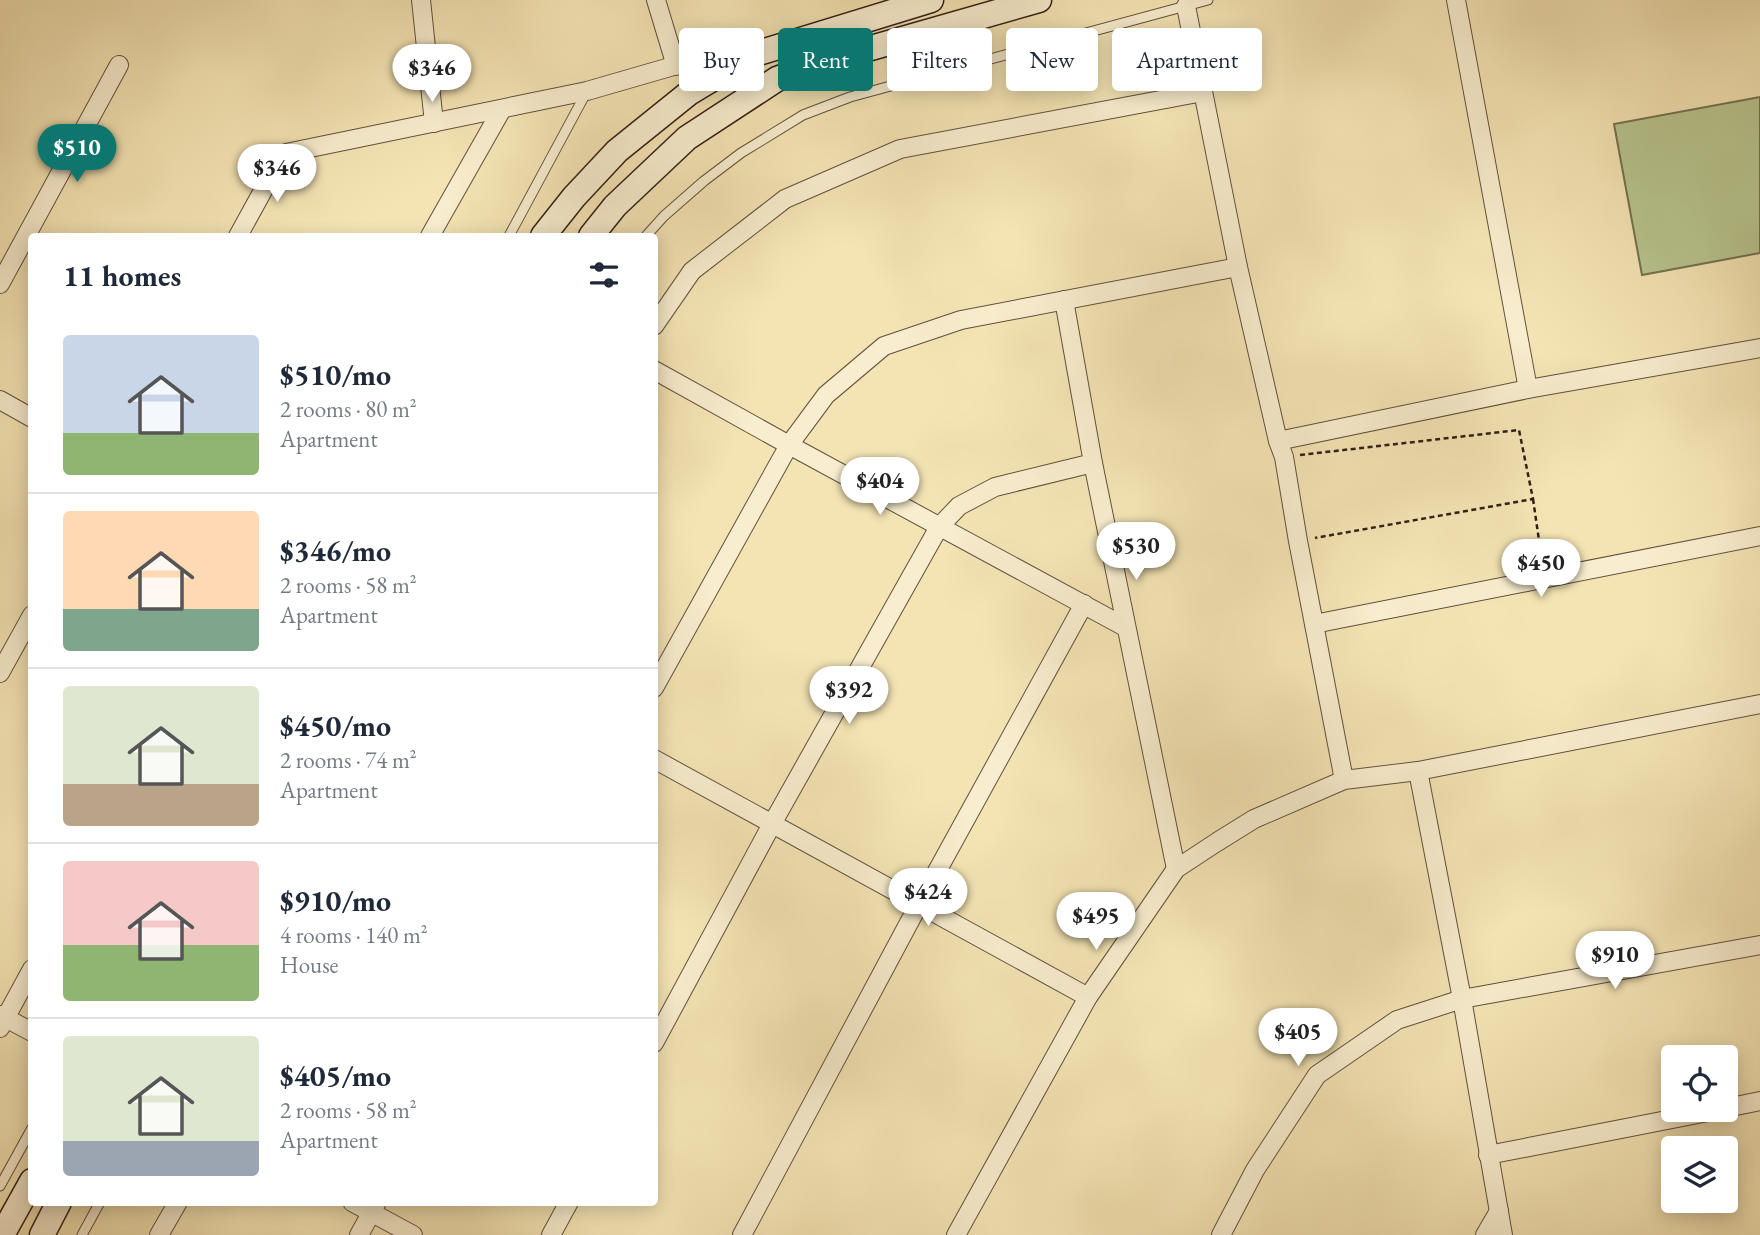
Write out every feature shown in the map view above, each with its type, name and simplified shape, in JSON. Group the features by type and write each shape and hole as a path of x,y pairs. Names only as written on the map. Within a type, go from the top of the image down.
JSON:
{"street":[{"path":"421,0 434,123"},
{"path":"656,0 676,66"},
{"path":"764,51 931,0"},
{"path":"593,233 615,206 687,138 777,79 822,62 1039,0"},
{"path":"1456,0 1528,389"},
{"path":"1186,6 1238,267 1281,449 1344,780"},
{"path":"28,233 119,65"},
{"path":"240,233 286,153 587,91 679,65"},
{"path":"545,233 574,197 617,151 692,91"},
{"path":"658,320 692,271 785,199 900,149 1203,92"},
{"path":"432,233 502,109"},
{"path":"0,285 28,233"},
{"path":"658,681 789,445 826,395 884,346 961,320 1238,267"},
{"path":"1064,300 1125,627 1176,869"},
{"path":"1281,449 1528,389 1760,348"},
{"path":"658,372 1125,627"},
{"path":"0,400 28,416"},
{"path":"658,1036 772,824 939,527 959,506 995,486 1093,464"},
{"path":"1314,624 1760,536"},
{"path":"742,1235 919,904 1084,604"},
{"path":"0,673 28,622"},
{"path":"956,1235 1088,998 1176,869 1254,819 1344,780 1418,771 1760,704"},
{"path":"658,761 1088,998"},
{"path":"1418,771 1462,999 1503,1235"},
{"path":"1221,1235 1255,1170 1317,1075 1396,1020 1462,999 1760,945"},
{"path":"28,976 2,1020 28,1030"},
{"path":"1738,1106 1760,1101"},
{"path":"1488,1155 1661,1121"},
{"path":"2,1235 28,1188"},
{"path":"41,1235 57,1206"},
{"path":"159,1235 176,1206"},
{"path":"551,1235 567,1206"},
{"path":"359,1235 374,1208 413,1235"},
{"path":"1485,1235 1499,1211"}],"lane":[{"path":"649,233 704,181 741,153 803,116 850,97 1208,0"},
{"path":"511,233 587,91"},
{"path":"0,1186 28,1135"},
{"path":"82,1235 98,1206"}],"path":[{"path":"1281,449 1519,430 1545,578"},
{"path":"1298,541 1532,499"}],"green space":[{"path":"1760,97 1760,253 1642,275 1614,124"}]}
